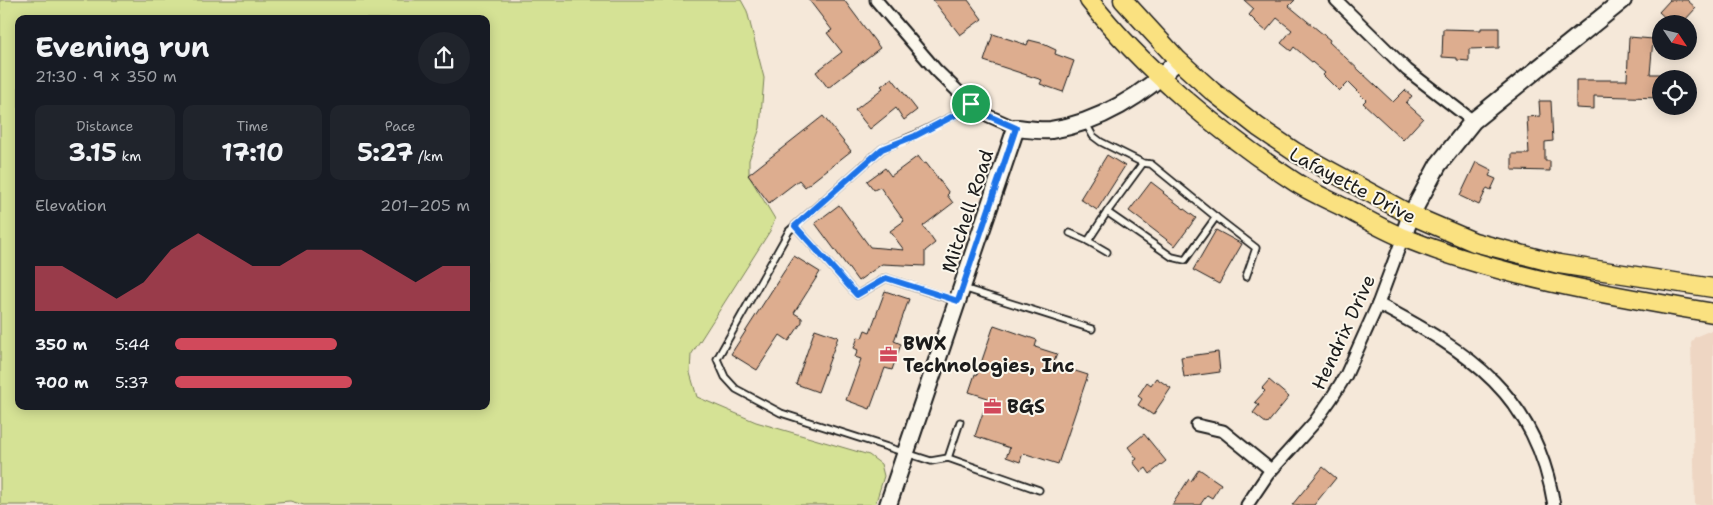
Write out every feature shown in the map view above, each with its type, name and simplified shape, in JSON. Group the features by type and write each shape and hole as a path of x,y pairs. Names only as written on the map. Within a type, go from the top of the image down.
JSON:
{"main road":[{"name":"Lafayette Drive","path":"1090,0 1133,49 1216,126 1293,181 1403,237 1454,256 1527,277 1713,313"},
{"name":"Lafayette Drive","path":"1123,0 1178,60 1258,127 1295,152 1411,216 1474,242 1559,264 1713,288"}],"street":[{"path":"876,0 936,70 971,104 982,113 1016,128 1050,130 1085,122 1122,103 1162,77 1178,60"},
{"path":"1336,0 1407,70 1473,121"},
{"path":"1403,237 1411,216 1438,165 1473,121 1623,0"},
{"name":"Mitchell Road","path":"888,505 1016,128"},
{"name":"Hendrix Drive","path":"1247,505 1271,470 1314,423 1346,374 1378,304 1403,237"},
{"path":"1378,304 1458,350 1493,378 1511,398 1524,418 1540,450 1551,487 1554,505"},
{"path":"1197,425 1223,431 1271,470"}],"lane":[{"path":"971,104 961,112 915,136 882,149 795,226 789,232 717,358 725,377 736,389 781,412 931,461 948,458 1039,490"},
{"path":"1085,122 1093,136 1101,142 1143,163 1150,164 1256,248 1246,277"},
{"path":"1088,241 1143,163"},
{"path":"1107,212 1172,257 1185,260 1216,217"},
{"path":"795,226 857,295 886,278 961,294 1092,328"},
{"path":"1070,233 1107,252"},
{"path":"948,458 960,422"}],"shaded area":[{"path":"1713,331 1713,505 1695,505 1691,342 1695,337"}],"green space":[{"path":"0,0 741,0 747,11 764,78 760,128 749,160 749,176 775,219 770,231 691,355 690,373 697,397 756,422 869,455 881,464 884,476 875,505 304,505 290,501 265,503 263,505 0,505"}],"building":[{"path":"809,0 844,0 880,48 828,88 816,72 842,52 827,33 832,30"},
{"path":"933,0 968,0 982,19 960,35"},
{"path":"1244,0 1295,0 1289,6 1330,40 1329,42 1393,102 1405,90 1412,96 1406,103 1423,118 1403,140 1363,103 1366,100 1348,82 1339,91 1323,75 1325,73 1294,47 1291,51 1281,43 1292,30 1277,18 1266,31 1249,15 1254,9"},
{"path":"1670,0 1687,0 1696,8 1690,15 1662,15 1659,12"},
{"path":"1481,28 1499,28 1499,48 1469,49 1469,61 1442,57 1443,29 1481,30"},
{"path":"993,34 1027,45 1029,40 1041,43 1056,50 1055,54 1074,61 1063,92 1040,84 1042,80 984,61"},
{"path":"1629,37 1652,39 1650,74 1652,74 1652,98 1594,96 1594,109 1576,108 1576,80 1627,80"},
{"path":"892,78 917,110 904,120 896,108 870,129 855,110 883,88 881,86"},
{"path":"1539,101 1551,101 1553,141 1545,142 1545,161 1550,161 1550,171 1512,170 1512,154 1529,154 1527,117 1540,116"},
{"path":"823,116 851,151 805,187 799,180 769,203 748,175"},
{"path":"1107,155 1125,166 1097,210 1080,199"},
{"path":"918,156 924,164 926,163 949,193 947,195 953,203 923,226 935,243 925,251 925,266 882,264 858,281 815,223 839,205 870,247 904,250 890,231 904,221 880,187 874,190 867,181 885,168 891,176"},
{"path":"1476,162 1492,170 1489,176 1496,179 1491,190 1487,188 1479,205 1460,196"},
{"path":"1151,182 1196,218 1175,246 1129,211"},
{"path":"1216,230 1242,244 1219,284 1193,270"},
{"path":"794,256 820,272 794,313 802,318 802,322 789,341 780,335 757,370 731,354"},
{"path":"885,291 909,299 894,341 901,344 892,370 885,368 870,409 846,400 861,359 855,357 858,350 854,348 858,337 862,338 865,330 870,332"},
{"path":"994,325 1037,340 1035,347 1057,354 1053,364 1088,375 1058,464 1023,453 1020,462 1006,457 1010,448 975,436 988,398 969,392 975,374 977,375"},
{"path":"815,329 838,337 818,392 796,384"},
{"path":"1218,352 1220,372 1184,377 1181,357"},
{"path":"1156,378 1171,388 1153,415 1138,405 1142,399 1138,396 1147,382 1151,385"},
{"path":"1269,380 1289,397 1267,424 1253,413 1259,405 1255,402 1265,391 1262,388"},
{"path":"1144,434 1166,461 1150,474 1146,468 1141,472 1133,462 1137,459 1128,447"},
{"path":"1323,467 1336,478 1314,505 1292,505"},
{"path":"1199,469 1221,484 1212,498 1207,495 1200,505 1172,505 1189,479 1191,481"}],"place":[{"name":"BWX Technologies, Inc","path":"889,354"},
{"name":"BGS","path":"993,406"}],"route":[{"path":"971,104 995,120 1016,128 958,301 886,278 857,295 795,226 882,149 915,136 961,112 971,104"}]}
